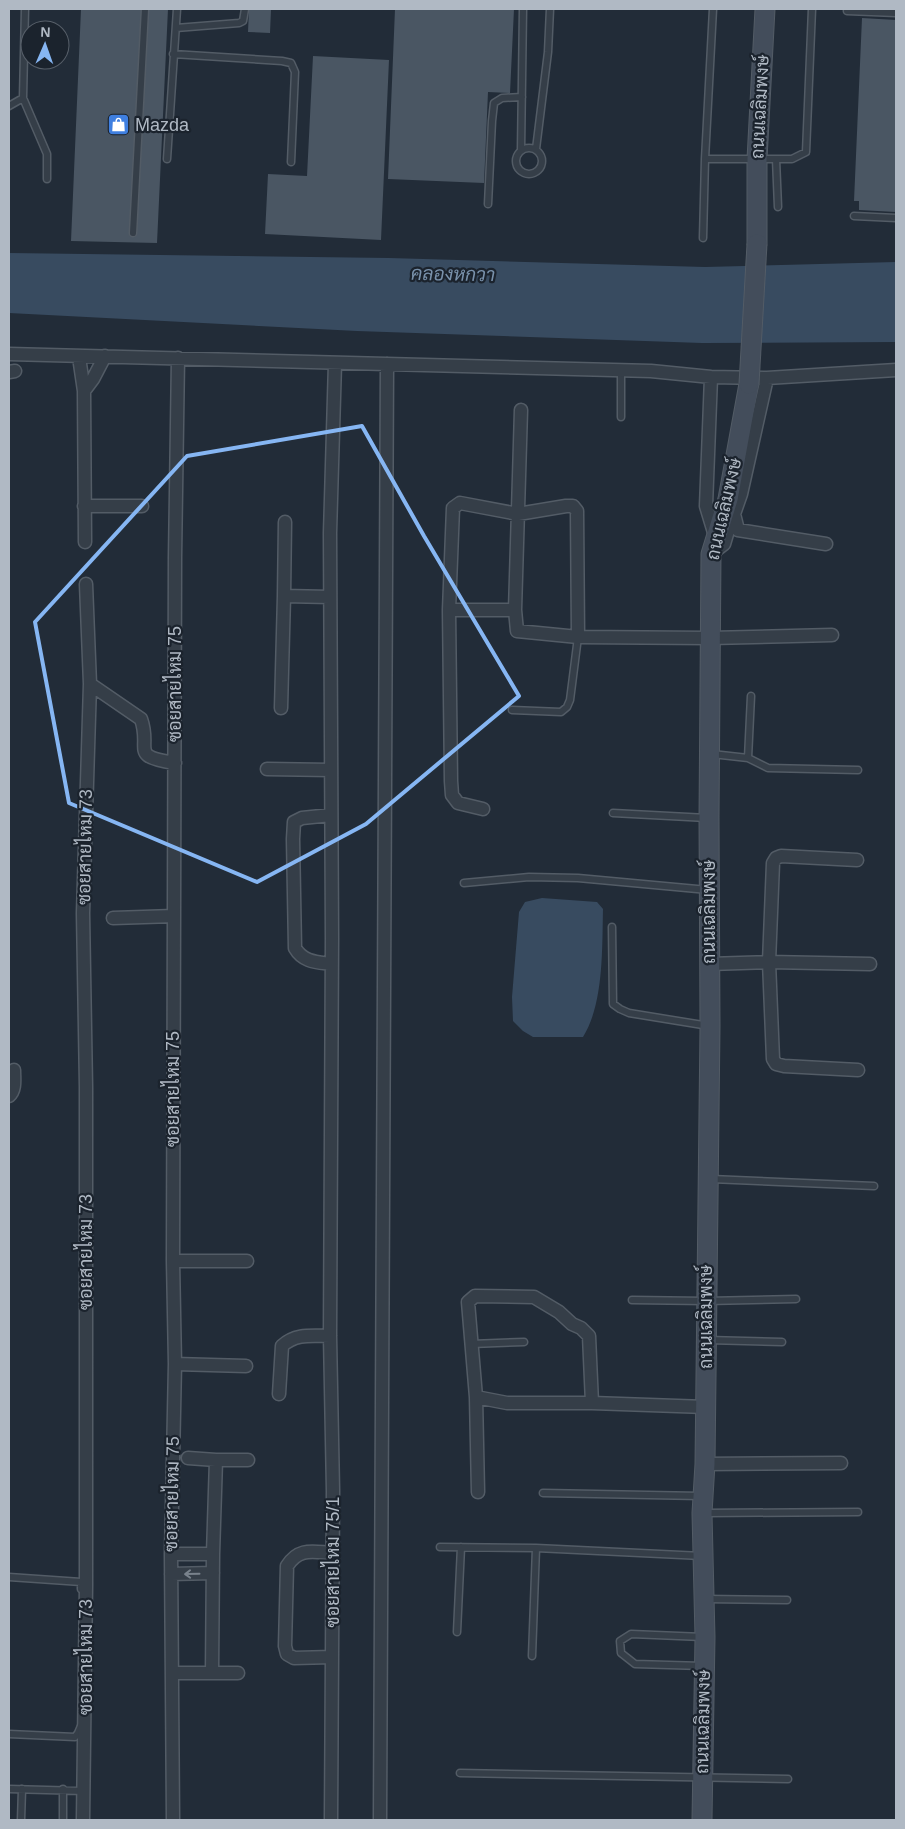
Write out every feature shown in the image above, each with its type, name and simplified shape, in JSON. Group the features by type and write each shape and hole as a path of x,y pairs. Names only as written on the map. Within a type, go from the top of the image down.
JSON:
{"main road":[{"name":"ถนนเฉลิมพงษ์","path":"702,1820 705,1637 703,1505 706,1407 710,1026 708,818 710,638 714,547 758,381 757,159 765,9"}],"street":[{"path":"9,354 651,371 758,381 896,370"},
{"path":"84,391 93,379 105,356"},
{"path":"79,357 84,391 85,542"},
{"name":"ซอยสายไหม 75","path":"172,1820 171,1554 175,1364 172,1261 175,558 178,358"},
{"name":"ซอยสายไหม 75/1","path":"331,1820 333,1491 330,1336 330,532 336,363"},
{"path":"380,1820 387,364"},
{"path":"710,377 706,506 714,547 724,544 741,494 758,381"},
{"path":"521,410 515,610 517,631 578,637 710,638 832,636"},
{"path":"483,809 458,803 452,795 449,610 453,508 460,503 518,514 573,506 577,511 578,637"},
{"path":"84,506 142,506"},
{"path":"734,514 738,530 826,544"},
{"path":"281,708 284,522"},
{"name":"ซอยสายไหม 73","path":"83,1820 86,1087 83,913 90,684 86,584"},
{"path":"284,596 330,597"},
{"path":"449,610 515,610"},
{"path":"90,684 141,719 143,725 143,748 147,755 155,760 175,763"},
{"path":"267,769 331,770"},
{"path":"331,815 302,818 294,822 293,839 295,948 304,959 331,964"},
{"path":"858,860 781,856 776,858 772,863 769,962 773,1059 776,1064 858,1070"},
{"path":"113,918 174,916"},
{"path":"708,964 769,962 870,964"},
{"path":"9,1096 14,1088 14,1070"},
{"path":"172,1261 247,1261"},
{"path":"478,1492 476,1397 468,1302 475,1296 534,1298 559,1312 572,1324 581,1328 590,1336 592,1403"},
{"path":"279,1394 282,1346 289,1339 298,1336 330,1336"},
{"path":"175,1364 246,1366"},
{"path":"476,1397 507,1403 592,1403 706,1407"},
{"path":"188,1458 248,1460"},
{"path":"212,1673 216,1460"},
{"path":"705,1464 841,1462"},
{"path":"332,1553 298,1553 292,1557 287,1566 285,1646 287,1654 294,1658 332,1657"},
{"path":"171,1554 213,1554"},
{"path":"171,1574 213,1574"},
{"path":"172,1673 238,1673"}],"lane":[{"path":"25,9 23,98 47,154 47,179"},
{"path":"133,234 145,9"},
{"path":"167,159 177,9"},
{"path":"176,28 239,23 243,20 245,9"},
{"path":"521,150 531,147 536,149 542,157 541,167 538,171 528,174 519,169 516,164 521,150 523,9"},
{"path":"536,149 548,52 550,9"},
{"path":"703,238 705,159 714,9"},
{"path":"705,159 792,159 806,152 806,109 812,9"},
{"path":"847,11 896,12"},
{"path":"174,54 282,61 291,64 295,72 291,162"},
{"path":"488,204 494,103 502,98 522,97"},
{"path":"9,106 23,98"},
{"path":"776,159 778,207"},
{"path":"854,216 896,218"},
{"path":"621,371 621,417"},
{"path":"512,710 561,712 567,707 570,700 578,637"},
{"path":"748,758 751,696"},
{"path":"710,754 748,758 768,768 858,770"},
{"path":"613,813 708,818"},
{"path":"464,883 530,877 578,878 709,890"},
{"path":"612,927 613,1004 630,1013 710,1026"},
{"path":"708,1179 874,1186"},
{"path":"632,1300 796,1299"},
{"path":"706,1340 782,1342"},
{"path":"471,1344 524,1342"},
{"path":"543,1493 703,1505 858,1512"},
{"path":"440,1547 536,1548 703,1556"},
{"path":"457,1632 461,1547"},
{"path":"532,1656 536,1548"},
{"path":"9,1577 83,1584 81,1728 75,1737 9,1734"},
{"path":"704,1599 787,1600"},
{"path":"704,1666 635,1664 621,1653 620,1641 631,1634 705,1637"},
{"path":"460,1773 788,1778"},
{"path":"9,1789 84,1791"},
{"path":"21,1820 22,1789"},
{"path":"63,1789 63,1820"}],"highlighted area":[{"path":"362,426 424,536 519,696 366,824 257,882 69,803 35,622 187,456"}],"water":[{"name":"คลองหกวา","path":"9,253 389,258 705,267 896,262 896,342 702,343 357,331 9,313"},
{"path":"542,898 597,902 603,909 602,958 598,992 590,1023 583,1037 533,1037 523,1031 513,1021 512,997 519,912 525,902"}],"building":[{"name":"Mazda","path":"81,9 168,9 157,243 71,241"},
{"path":"249,9 271,9 270,33 248,32"},
{"path":"395,9 514,9 510,93 488,92 484,183 388,179"},
{"path":"862,18 896,20 896,212 859,210 859,201 854,201"},
{"path":"313,56 389,60 381,240 265,234 268,174 307,176"}],"place":[{"name":"Mazda","path":"119,125"}]}
